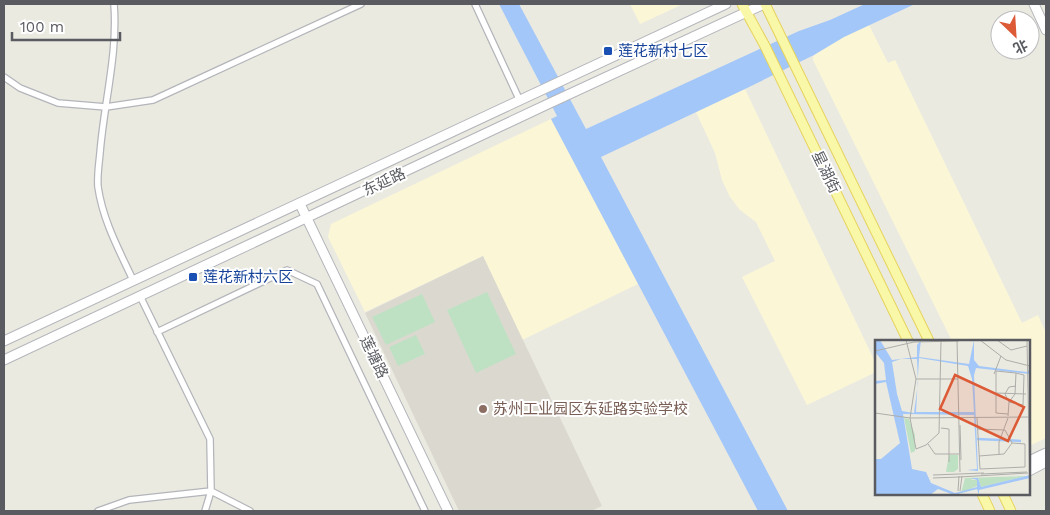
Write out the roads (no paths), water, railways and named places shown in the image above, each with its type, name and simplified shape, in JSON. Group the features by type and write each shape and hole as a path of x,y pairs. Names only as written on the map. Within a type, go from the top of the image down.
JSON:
{"main road":[{"name":"东延路","path":"4,341 726,4"},
{"name":"东延路","path":"4,360 548,104 744,8 764,4"},
{"name":"星湖街","path":"764,4 929,340"},
{"path":"1034,4 1046,30"},
{"name":"星湖街","path":"744,8 765,46 908,340"},
{"name":"莲塘路","path":"300,204 448,511"},
{"path":"1030,461 1046,453"},
{"path":"1030,470 1046,462"},
{"path":"982,495 990,511"},
{"path":"1003,495 1011,511"}],"street":[{"path":"114,4 114,26 98,185 104,218 133,280"},
{"path":"4,77 20,88 58,103 106,108 153,100 361,4"},
{"path":"475,4 520,101"},
{"path":"157,332 287,270 317,284 425,511"},
{"path":"140,296 210,439 211,491 205,511"},
{"path":"98,511 129,500 211,491 250,511"}],"water":[{"path":"499,4 519,4 586,129 799,31 830,20 865,4 915,4 844,37 814,55 745,89 601,157 788,511 758,511 551,119 557,116"}],"place":[{"name":"莲花新村七区","path":"608,51"},
{"name":"莲花新村六区","path":"193,277"},
{"name":"苏州工业园区东延路实验学校","path":"483,409"}]}
